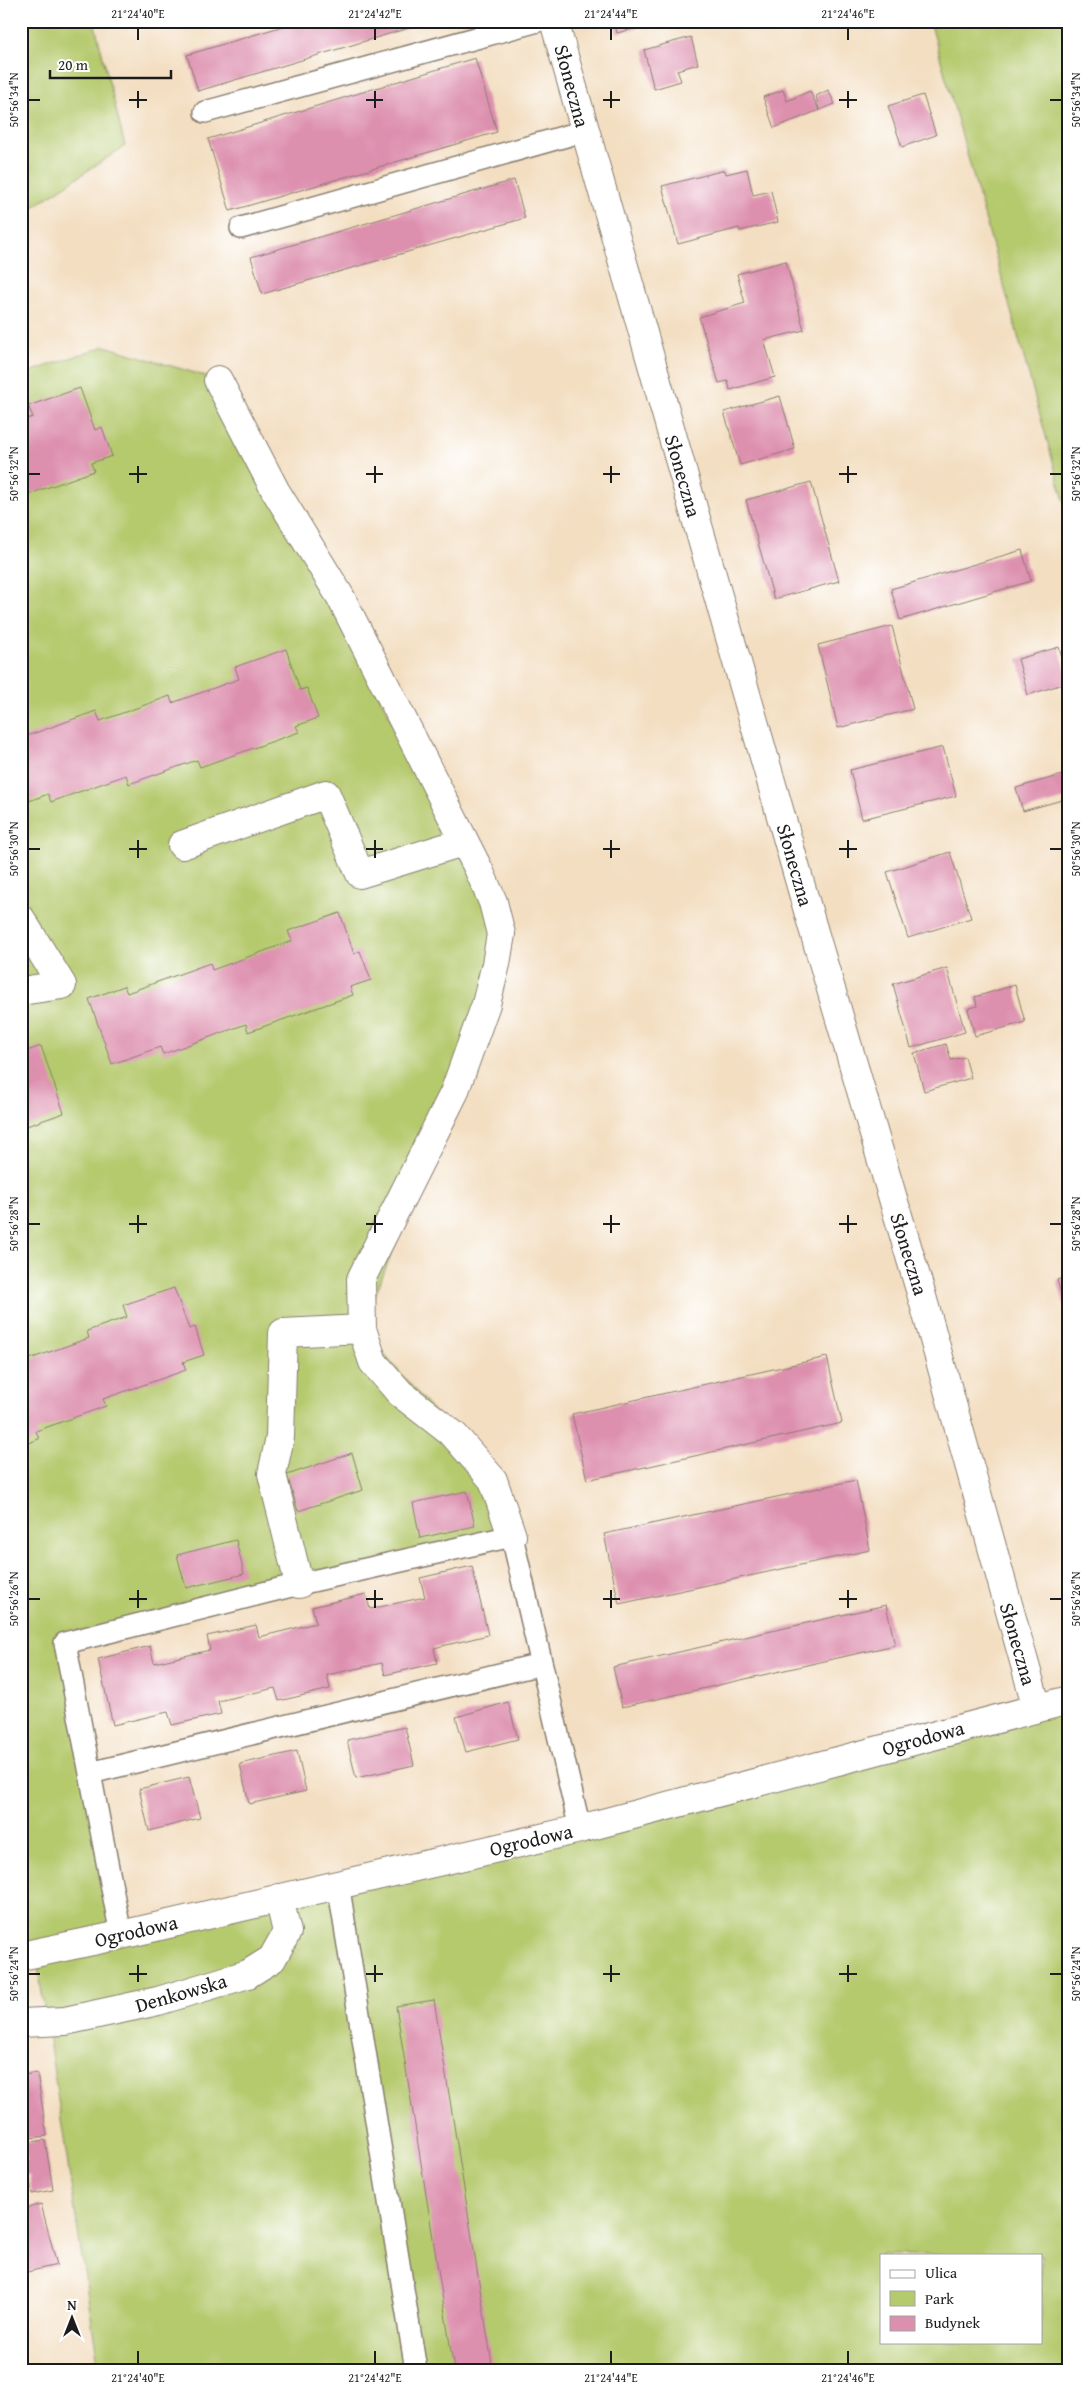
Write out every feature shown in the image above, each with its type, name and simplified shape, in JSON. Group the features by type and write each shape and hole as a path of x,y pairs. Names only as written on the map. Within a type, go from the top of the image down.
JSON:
{"street":[{"name":"Słoneczna","path":"554,21 812,925 923,1300 1037,1708"},
{"path":"218,380 275,490 340,596 493,902 501,934 486,1004 454,1093 361,1279 362,1329 373,1362 400,1393 454,1435 493,1480 512,1536"},
{"path":"182,845 326,794 360,874 463,842"},
{"path":"21,919 62,985 21,991"},
{"path":"299,1584 272,1474 280,1437 283,1333 362,1329"},
{"name":"Ogrodowa","path":"21,1956 121,1935 338,1883 580,1829 1069,1700"},
{"name":"Denkowska","path":"21,2023 65,2021 158,2001 248,1974 272,1959 287,1932 279,1898"}],"lane":[{"path":"205,112 538,21"},
{"path":"241,228 584,131"},
{"path":"121,1935 65,1643 299,1584 512,1536 580,1829"},
{"path":"90,1773 541,1664"},
{"path":"338,1883 416,2370"}],"green space":[{"path":"21,21 94,21 125,146 21,215"},
{"path":"930,21 1069,21 1069,519"},
{"path":"105,346 218,380 501,934 454,1093 362,1329 454,1435 512,1536 65,1643 121,1935 1069,1700 1069,2370 99,2370 36,1954 21,1956 21,375"}],"building":[{"path":"300,21 429,22 198,91 187,55"},
{"path":"614,21 660,21 660,22 617,33"},
{"path":"691,37 698,64 677,70 681,81 654,89 644,50"},
{"path":"475,58 497,132 230,211 208,139"},
{"path":"783,90 787,101 810,91 819,110 816,96 828,90 835,104 774,128 763,97"},
{"path":"923,95 936,135 902,147 888,106"},
{"path":"747,169 753,195 771,191 778,222 740,231 739,228 678,244 662,186 725,170 726,174"},
{"path":"514,180 525,218 262,294 251,257"},
{"path":"786,261 804,330 764,340 775,377 730,390 728,381 719,383 699,317 745,303 737,274"},
{"path":"80,388 95,430 102,427 112,456 91,463 94,471 21,497 21,421 33,417 28,406"},
{"path":"780,396 795,449 740,465 724,412"},
{"path":"811,482 839,581 774,599 746,500"},
{"path":"1022,550 1031,581 900,620 891,589"},
{"path":"892,626 913,709 838,728 818,645"},
{"path":"1059,647 1069,682 1028,695 1018,659"},
{"path":"286,649 300,690 307,688 318,718 296,726 299,732 200,767 197,760 129,784 126,775 51,802 48,794 21,804 21,731 24,737 96,711 100,721 170,696 172,703 239,679 235,667"},
{"path":"943,747 956,796 862,819 850,770"},
{"path":"1069,773 1069,798 1023,811 1016,788"},
{"path":"950,852 971,918 908,938 887,872"},
{"path":"340,913 354,954 360,951 371,980 350,987 353,995 248,1032 246,1024 163,1054 160,1047 112,1064 89,999 124,986 127,993 210,963 212,970 292,941 288,931"},
{"path":"947,968 965,1032 911,1048 893,984"},
{"path":"1015,985 1025,1022 975,1036 968,1009 977,1006 975,997"},
{"path":"946,1044 951,1060 965,1057 971,1078 924,1091 914,1053"},
{"path":"41,1046 64,1113 21,1128 21,1053"},
{"path":"1069,1276 1069,1317 1068,1317 1057,1280"},
{"path":"174,1288 189,1329 195,1327 204,1355 183,1362 186,1370 103,1399 106,1406 36,1431 39,1439 21,1446 21,1362 89,1338 87,1331 127,1317 123,1305"},
{"path":"827,1357 842,1423 587,1480 572,1414"},
{"path":"352,1453 363,1490 298,1511 287,1475"},
{"path":"856,1480 870,1550 619,1604 604,1534"},
{"path":"467,1491 475,1526 420,1538 413,1503"},
{"path":"236,1540 244,1574 186,1588 177,1555"},
{"path":"472,1566 488,1635 434,1648 437,1663 385,1675 382,1663 327,1675 330,1689 279,1701 275,1688 218,1701 221,1714 172,1725 168,1712 113,1725 98,1659 150,1646 154,1663 210,1650 207,1636 256,1625 259,1637 316,1623 312,1607 366,1594 370,1609 425,1597 420,1578"},
{"path":"886,1605 895,1645 622,1707 613,1667"},
{"path":"508,1702 518,1739 466,1752 456,1717"},
{"path":"405,1727 414,1765 356,1778 347,1740"},
{"path":"297,1751 306,1791 249,1804 240,1764"},
{"path":"189,1777 200,1818 149,1831 139,1789"},
{"path":"434,2000 493,2370 454,2370 396,2006"},
{"path":"37,2073 47,2136 21,2139 21,2075"},
{"path":"45,2140 53,2190 32,2194 29,2175 21,2176 21,2162 27,2161 24,2143"},
{"path":"41,2204 57,2265 27,2272 21,2252 21,2210"}]}
